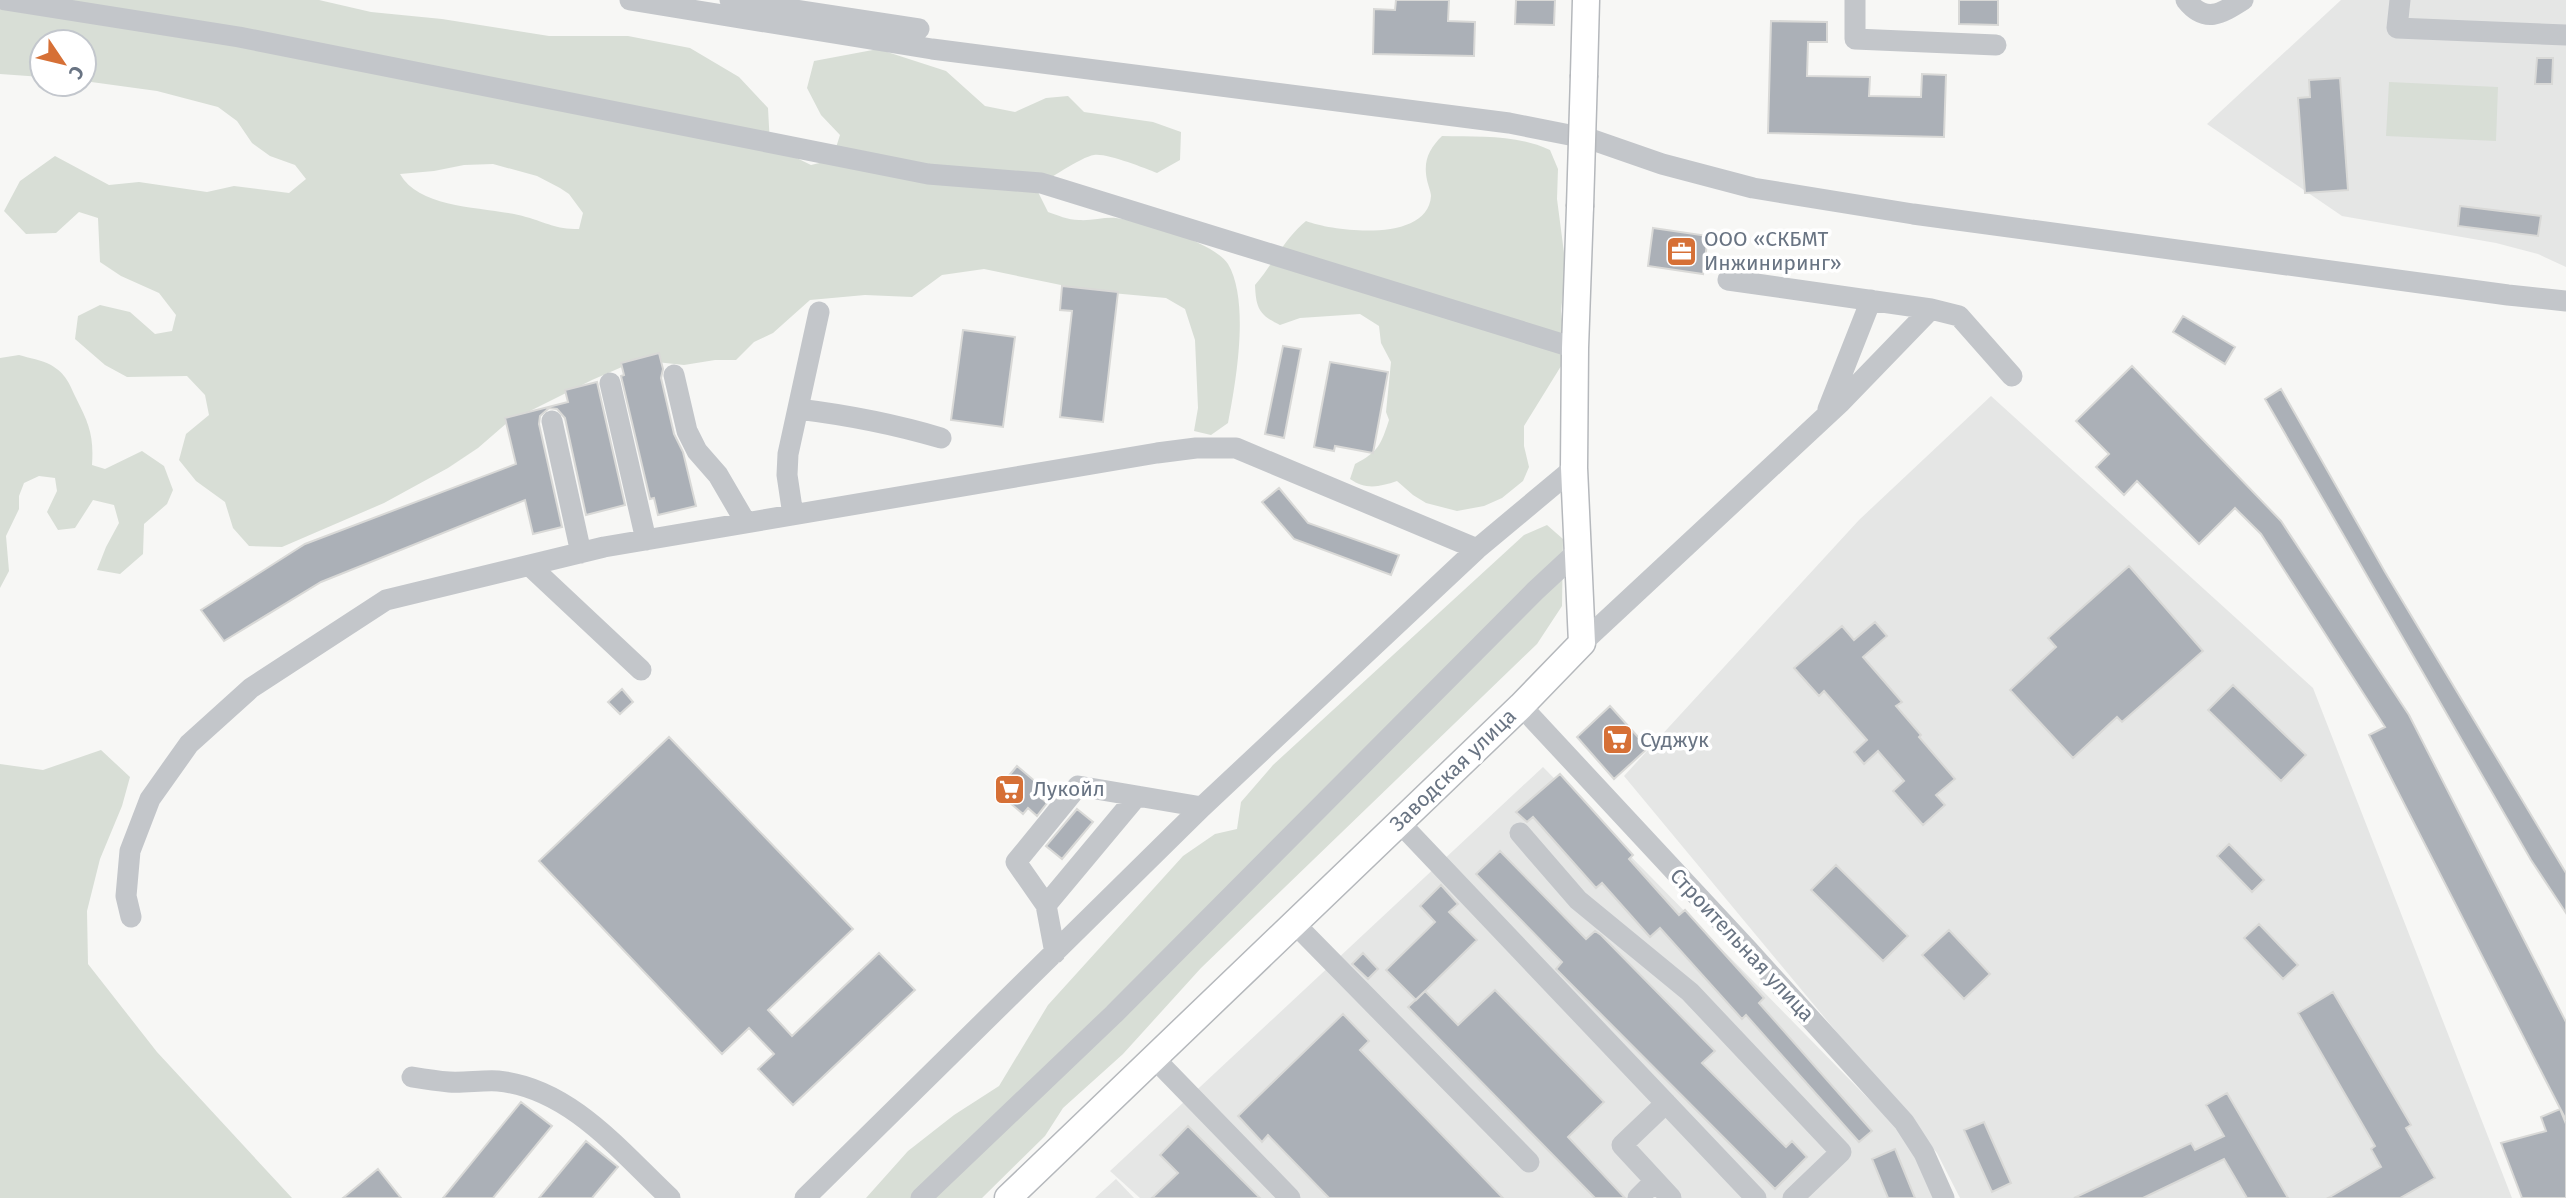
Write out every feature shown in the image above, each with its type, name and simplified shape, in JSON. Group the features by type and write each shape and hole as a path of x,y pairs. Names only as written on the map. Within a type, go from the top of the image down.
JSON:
{"main road":[{"path":"1583,643 1574,468 1586,0"},
{"name":"Заводская улица","path":"1020,1194 1153,1057 1521,706 1583,643"}],"street":[{"path":"5,0 239,37 928,174 1041,183 1575,348"},
{"path":"630,0 932,49 1509,122 1590,139 1662,164 1753,188 1863,207 2566,301"},
{"path":"679,0 760,20"},
{"path":"730,0 919,29"},
{"path":"1855,0 1855,40 1996,45"},
{"path":"2186,0 2199,12 2210,16 2243,0"},
{"path":"2400,0 2397,28 2566,35"},
{"path":"1728,280 1931,309 1959,316 2012,376"},
{"path":"1824,417 1871,300"},
{"path":"1583,643 1824,417 1931,309"},
{"path":"793,515 788,464 819,312"},
{"path":"674,375 687,431 697,451 718,475 746,523"},
{"path":"610,383 646,540"},
{"path":"798,409 878,421 941,438"},
{"path":"552,421 581,553"},
{"path":"131,917 126,896 130,851 150,799 189,744 251,688 386,600 646,540 1196,448 1236,449 1477,549"},
{"path":"805,1198 1202,807 1477,549 1574,468"},
{"path":"921,1198 1114,1014 1577,551"},
{"path":"529,565 641,670"},
{"name":"Строительная улица","path":"1521,706 1904,1122 1924,1153 1944,1198"},
{"path":"1055,954 1046,905 1016,862 1078,786 1202,807"},
{"path":"1046,905 1138,796"},
{"path":"1399,822 1756,1198"},
{"path":"1520,833 1578,900 1690,992 1841,1152 1793,1198"},
{"path":"1294,923 1530,1162"},
{"path":"1153,1057 1290,1198"},
{"path":"412,1077 448,1082 498,1081 526,1087 552,1098 595,1126 670,1198"},
{"path":"1666,1103 1622,1145 1671,1198"},
{"path":"1637,1198 1656,1181"}],"shaded area":[{"path":"0,0 319,0 371,12 442,19 549,36 628,36 690,48 739,77 768,108 770,145 811,165 832,160 840,135 821,115 807,88 814,61 878,49 946,71 985,106 1015,112 1046,98 1068,96 1084,112 1153,122 1181,132 1180,160 1157,173 1116,158 1094,155 1073,164 1036,188 1048,212 1075,220 1116,218 1142,223 1208,248 1228,264 1235,280 1240,320 1237,364 1228,423 1211,435 1194,431 1198,408 1195,340 1185,309 1166,298 1090,291 984,269 942,275 912,297 865,295 810,300 773,333 754,342 736,360 684,365 638,360 508,422 478,448 448,468 384,503 282,547 249,546 233,528 225,502 196,481 179,460 186,434 209,415 205,395 187,376 127,377 105,365 75,339 78,316 100,305 130,312 155,334 172,331 176,315 159,293 121,276 100,262 98,218 79,212 56,233 26,234 4,211 20,181 55,156 109,185 139,182 207,192 234,186 289,193 306,179 295,165 270,156 252,143 237,121 218,107 157,91 98,83 98,28 28,28 28,76 0,74","holes":["493,164 537,176 569,194 583,213 579,229 557,227 526,217 439,201 423,195 410,186 400,174 464,165"]},
{"path":"2341,0 2566,0 2566,267 2538,254 2496,243 2342,216 2207,124"},
{"path":"2389,82 2498,87 2496,141 2386,136"},
{"path":"1442,136 1510,139 1550,150 1558,169 1557,199 1566,268 1561,311 1566,358 1524,426 1524,446 1529,467 1523,481 1502,498 1484,506 1457,511 1426,503 1397,481 1373,486 1362,485 1350,479 1355,464 1378,447 1389,420 1386,412 1391,362 1381,343 1379,326 1360,314 1300,318 1280,325 1267,318 1260,310 1255,285 1292,235 1306,221 1337,228 1378,230 1414,221 1426,211 1431,196 1426,173 1427,161 1430,151"},
{"path":"19,355 51,365 66,379 90,430 92,465 105,469 142,451 164,466 173,490 167,504 144,524 143,554 120,574 97,570 119,523 114,505 93,500 75,528 58,530 47,512 57,491 55,478 39,476 24,483 19,496 19,509 6,536 9,571 0,588 0,358"},
{"path":"1991,396 2313,688 2512,1198 1960,1198 1937,1153 1624,776 1859,520"},
{"path":"1547,525 1563,539 1562,606 1537,644 1201,968 1123,1054 1063,1108 1045,1136 982,1198 866,1198 908,1151 954,1115 999,1086 1048,1005 1183,856 1215,834 1237,829 1241,802 1273,765 1524,535"},
{"path":"101,750 130,777 122,806 100,859 87,911 88,964 157,1052 292,1198 0,1198 0,764 43,770"},
{"path":"1543,767 1908,1139 1936,1198 1140,1198 1110,1171"},
{"path":"1116,1179 1134,1198 1095,1198"}],"building":[{"path":"1396,0 1449,0 1448,21 1475,22 1474,56 1373,54 1374,9 1395,10"},
{"path":"1516,0 1555,0 1554,25 1515,24"},
{"path":"1959,0 1998,0 1998,25 1959,24"},
{"path":"1771,21 1827,22 1827,42 1808,42 1807,76 1870,77 1869,96 1921,97 1922,74 1946,75 1944,137 1768,133"},
{"path":"2537,58 2553,58 2552,84 2535,84"},
{"path":"2340,78 2348,190 2305,193 2298,98 2310,97 2309,80"},
{"path":"2460,206 2541,216 2538,236 2458,226"},
{"path":"1653,228 1708,236 1703,274 1648,266"},
{"path":"1062,286 1118,292 1103,422 1060,417 1072,311 1060,310"},
{"path":"2183,316 2235,347 2225,364 2173,332"},
{"path":"963,330 1015,337 1003,427 951,420"},
{"path":"1283,346 1301,349 1284,438 1265,434"},
{"path":"659,353 663,369 661,378 674,434 683,452 696,506 658,515 654,498 650,499 621,376 624,375 621,363"},
{"path":"1330,362 1388,372 1373,453 1335,446 1334,451 1314,447"},
{"path":"2132,366 2281,521 2409,715 2566,1022 2566,1120 2369,735 2385,727 2261,534 2235,508 2199,544 2137,481 2124,495 2096,467 2109,454 2076,421"},
{"path":"597,382 625,505 586,515 565,418 557,409 549,408 540,416 539,424 562,527 533,534 525,500 321,582 224,641 201,610 305,544 516,464 505,418 568,402 565,390"},
{"path":"2281,389 2385,572 2566,873 2566,913 2531,860 2265,399"},
{"path":"1279,488 1308,523 1399,555 1391,575 1294,539 1262,502"},
{"path":"2129,566 2203,651 2122,722 2117,717 2073,758 2010,690 2056,647 2048,638"},
{"path":"1875,622 1887,636 1863,657 1902,702 1896,706 1955,779 1936,795 1945,805 1923,825 1893,791 1904,781 1878,751 1864,764 1854,752 1867,740 1824,691 1819,696 1794,668 1842,626 1854,640"},
{"path":"2233,685 2306,755 2281,781 2208,710"},
{"path":"622,689 633,702 620,714 608,702"},
{"path":"1610,706 1648,748 1614,779 1577,737"},
{"path":"669,737 853,929 768,1010 792,1036 879,953 915,990 793,1105 758,1069 774,1054 749,1028 722,1054 539,861"},
{"path":"1017,766 1044,789 1038,795 1047,803 1037,816 1028,808 1023,814 996,791"},
{"path":"1560,774 1633,855 1629,859 1679,915 1685,910 1764,998 1759,1003 1872,1131 1859,1142 1746,1015 1742,1019 1660,928 1650,937 1602,883 1596,888 1533,817 1527,822 1516,812"},
{"path":"1077,809 1093,822 1062,859 1046,846"},
{"path":"2229,844 2264,880 2252,892 2217,856"},
{"path":"1500,851 1586,939 1595,931 1601,935 1715,1051 1702,1063 1786,1147 1792,1141 1807,1157 1775,1189 1556,969 1562,962 1476,874"},
{"path":"1836,865 1908,936 1883,961 1811,890"},
{"path":"1441,885 1458,904 1449,912 1477,940 1416,1000 1386,970 1435,922 1420,906"},
{"path":"2259,924 2298,965 2283,979 2244,938"},
{"path":"1949,930 1990,974 1964,999 1922,955"},
{"path":"1363,953 1378,969 1368,979 1352,964"},
{"path":"1495,990 1604,1102 1568,1137 1625,1198 1595,1198 1408,1007 1425,991 1458,1025"},
{"path":"2333,992 2411,1125 2406,1128 2435,1178 2400,1198 2328,1198 2381,1167 2371,1149 2375,1146 2298,1013"},
{"path":"1343,1014 1369,1041 1360,1050 1503,1198 1329,1198 1268,1135 1262,1142 1238,1116"},
{"path":"2227,1093 2288,1198 2247,1198 2224,1159 2143,1198 2074,1198 2191,1143 2195,1150 2224,1136 2206,1105"},
{"path":"521,1102 552,1126 493,1198 443,1198"},
{"path":"2560,1109 2566,1124 2566,1198 2522,1198 2501,1143 2546,1131 2541,1117"},
{"path":"1984,1122 2011,1183 1992,1192 1964,1130"},
{"path":"1188,1126 1260,1198 1152,1198 1178,1173 1160,1155"},
{"path":"586,1141 618,1167 592,1198 539,1198"},
{"path":"1895,1149 1915,1198 1888,1198 1872,1159"},
{"path":"378,1169 401,1198 343,1198"}],"place":[{"name":"ООО «СКБМТ Инжиниринг»","path":"1681,251"},
{"name":"Суджук","path":"1617,740"},
{"name":"Лукойл","path":"1010,789"}]}
